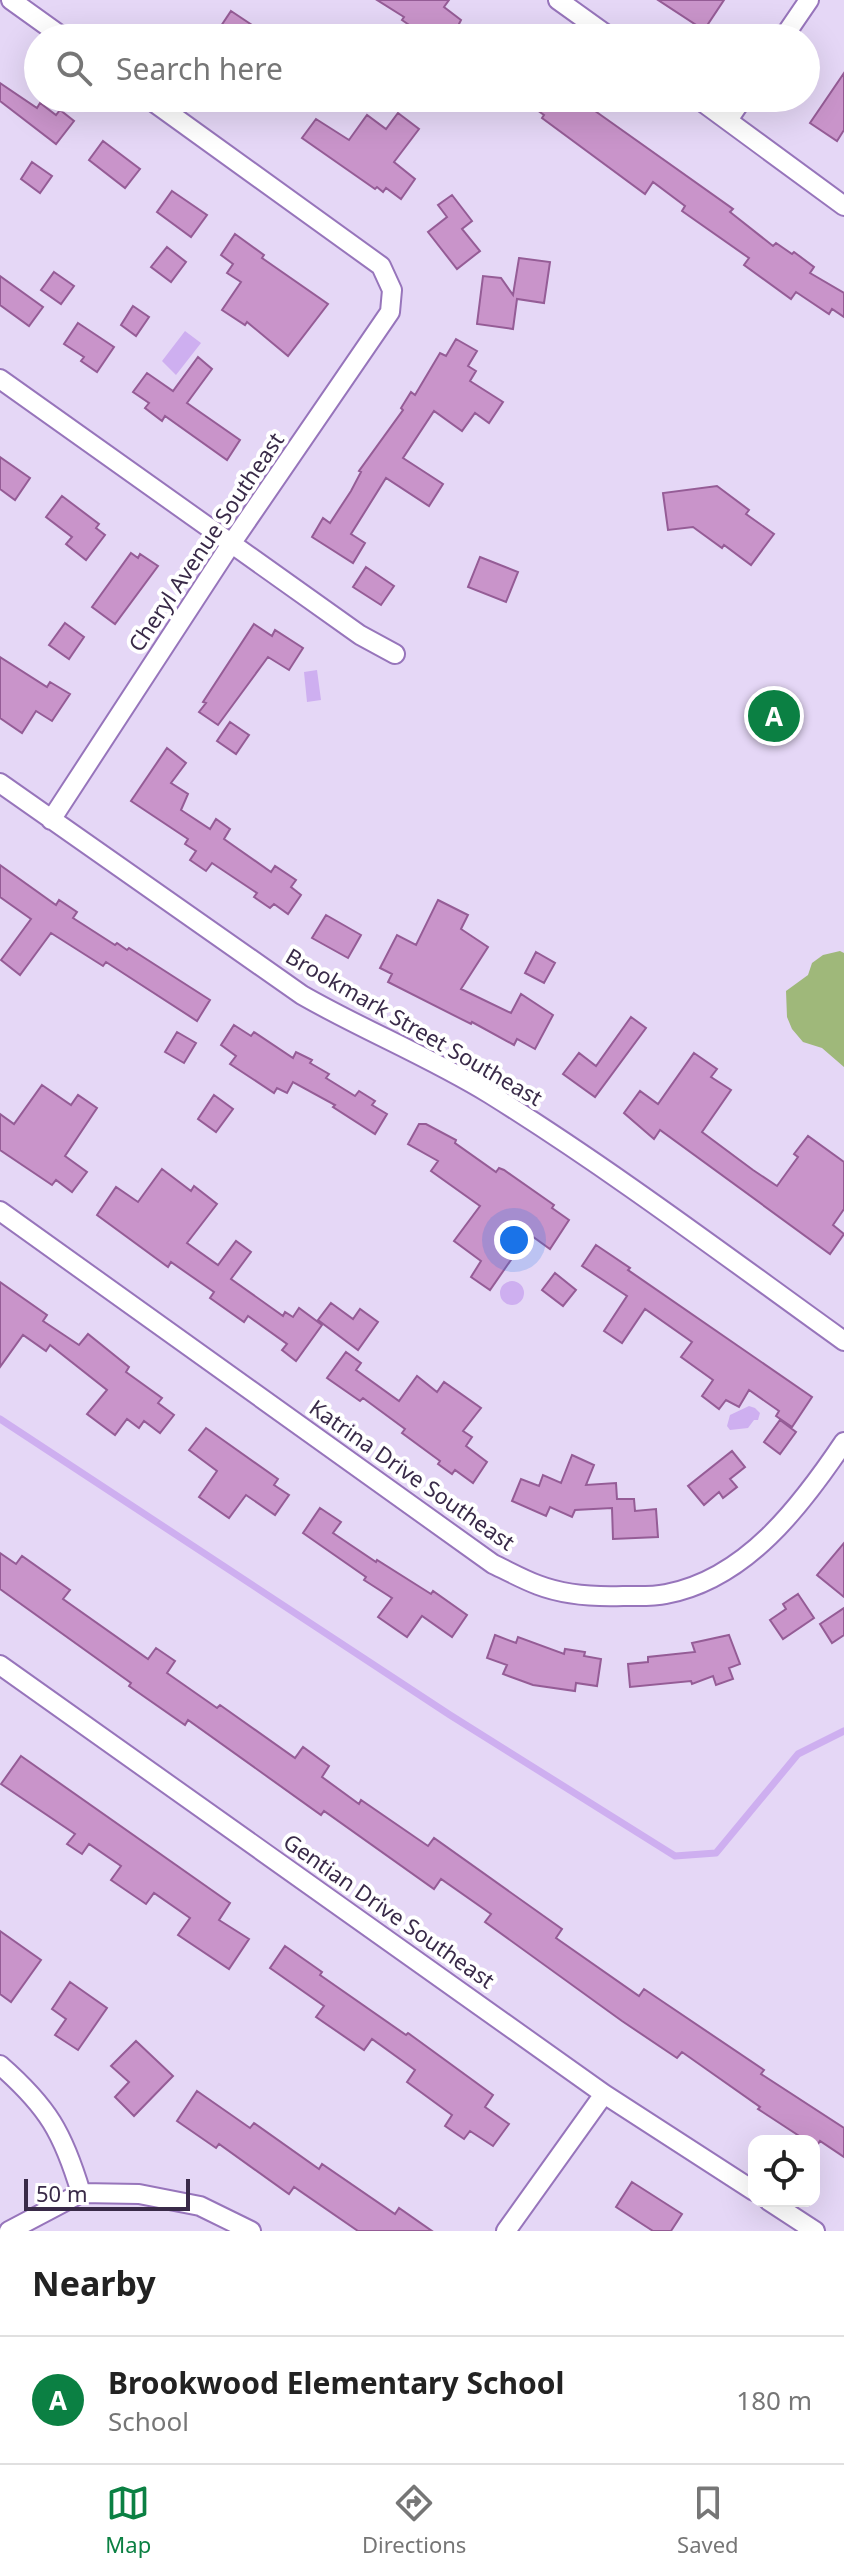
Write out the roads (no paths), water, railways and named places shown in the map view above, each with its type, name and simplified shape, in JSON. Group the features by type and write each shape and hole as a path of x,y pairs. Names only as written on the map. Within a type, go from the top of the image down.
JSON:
{"street":[{"path":"11,0 44,24"},
{"path":"558,0 591,24"},
{"path":"793,24 809,0"},
{"name":"Cheryl Avenue Southeast","path":"51,820 231,544 390,312 392,290 381,266 167,112"},
{"path":"717,112 844,206"},
{"path":"728,120 733,112"},
{"path":"0,379 360,635 395,654"},
{"name":"Brookmark Street Southeast","path":"0,783 302,995 475,1086 562,1140 844,1341"},
{"name":"Katrina Drive Southeast","path":"0,1211 493,1564 538,1585 597,1597 654,1595 669,1593 719,1574 776,1530 797,1507 844,1442"},
{"name":"Gentian Drive Southeast","path":"0,1665 604,2094 748,2187"},
{"path":"0,2065 30,2091 52,2118 69,2155 81,2193"},
{"path":"506,2231 604,2094"},
{"path":"9,2231 81,2193 139,2194 200,2206 251,2231"},
{"path":"778,2207 815,2231"}],"waterway":[{"path":"0,1419 450,1715 675,1856 716,1853 798,1754 844,1731"}],"place":[{"name":"Brookwood Elementary School","path":"774,716"}]}
